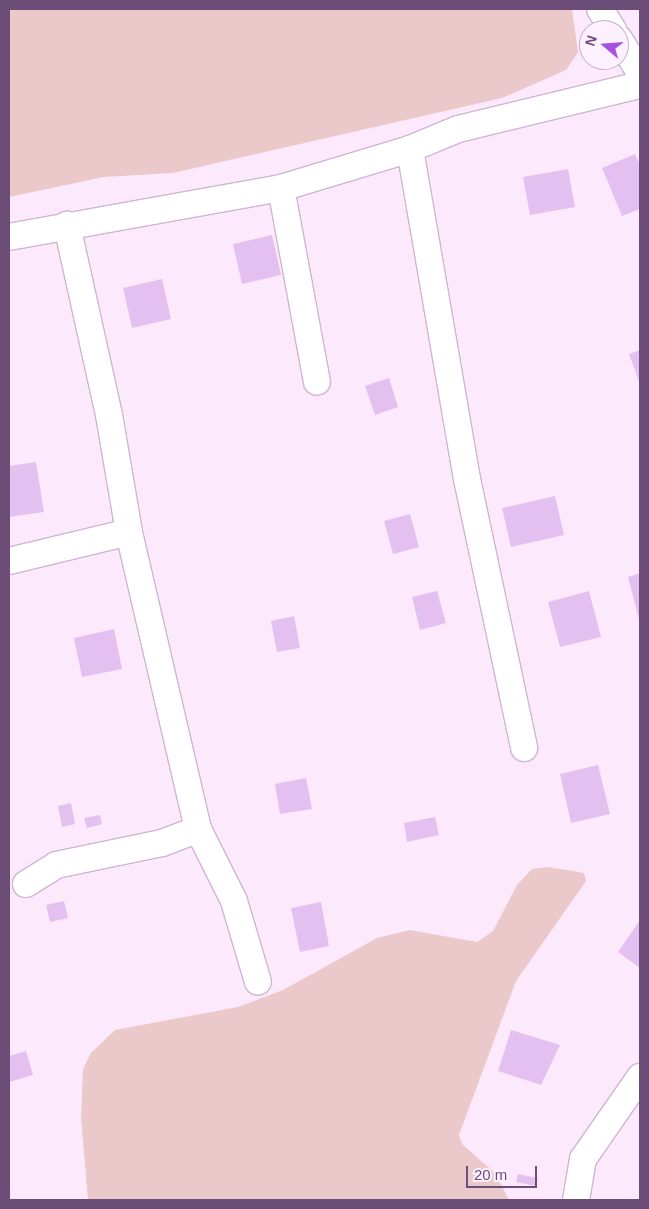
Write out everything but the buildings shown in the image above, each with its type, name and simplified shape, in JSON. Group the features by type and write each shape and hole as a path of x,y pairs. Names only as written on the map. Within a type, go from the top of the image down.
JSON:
{"street":[{"path":"600,9 607,20"},
{"path":"629,55 640,72"},
{"path":"9,237 66,225 281,188 410,149 458,129 640,85"},
{"path":"410,149 465,470 524,748"},
{"path":"281,188 317,382"},
{"path":"66,225 101,377 129,532 198,829 234,901 258,982"},
{"path":"9,561 129,532"},
{"path":"26,884 56,865 162,843 198,829"},
{"path":"576,1200 583,1159 640,1077"}],"shaded area":[{"path":"9,9 572,9 578,52 566,70 502,98 173,173 104,177 9,197"},
{"path":"549,867 584,873 586,881 516,981 459,1135 462,1144 496,1174 509,1200 88,1200 81,1117 83,1069 91,1053 115,1030 238,1007 283,990 377,938 410,930 477,942 493,931 517,885 532,869"}]}
